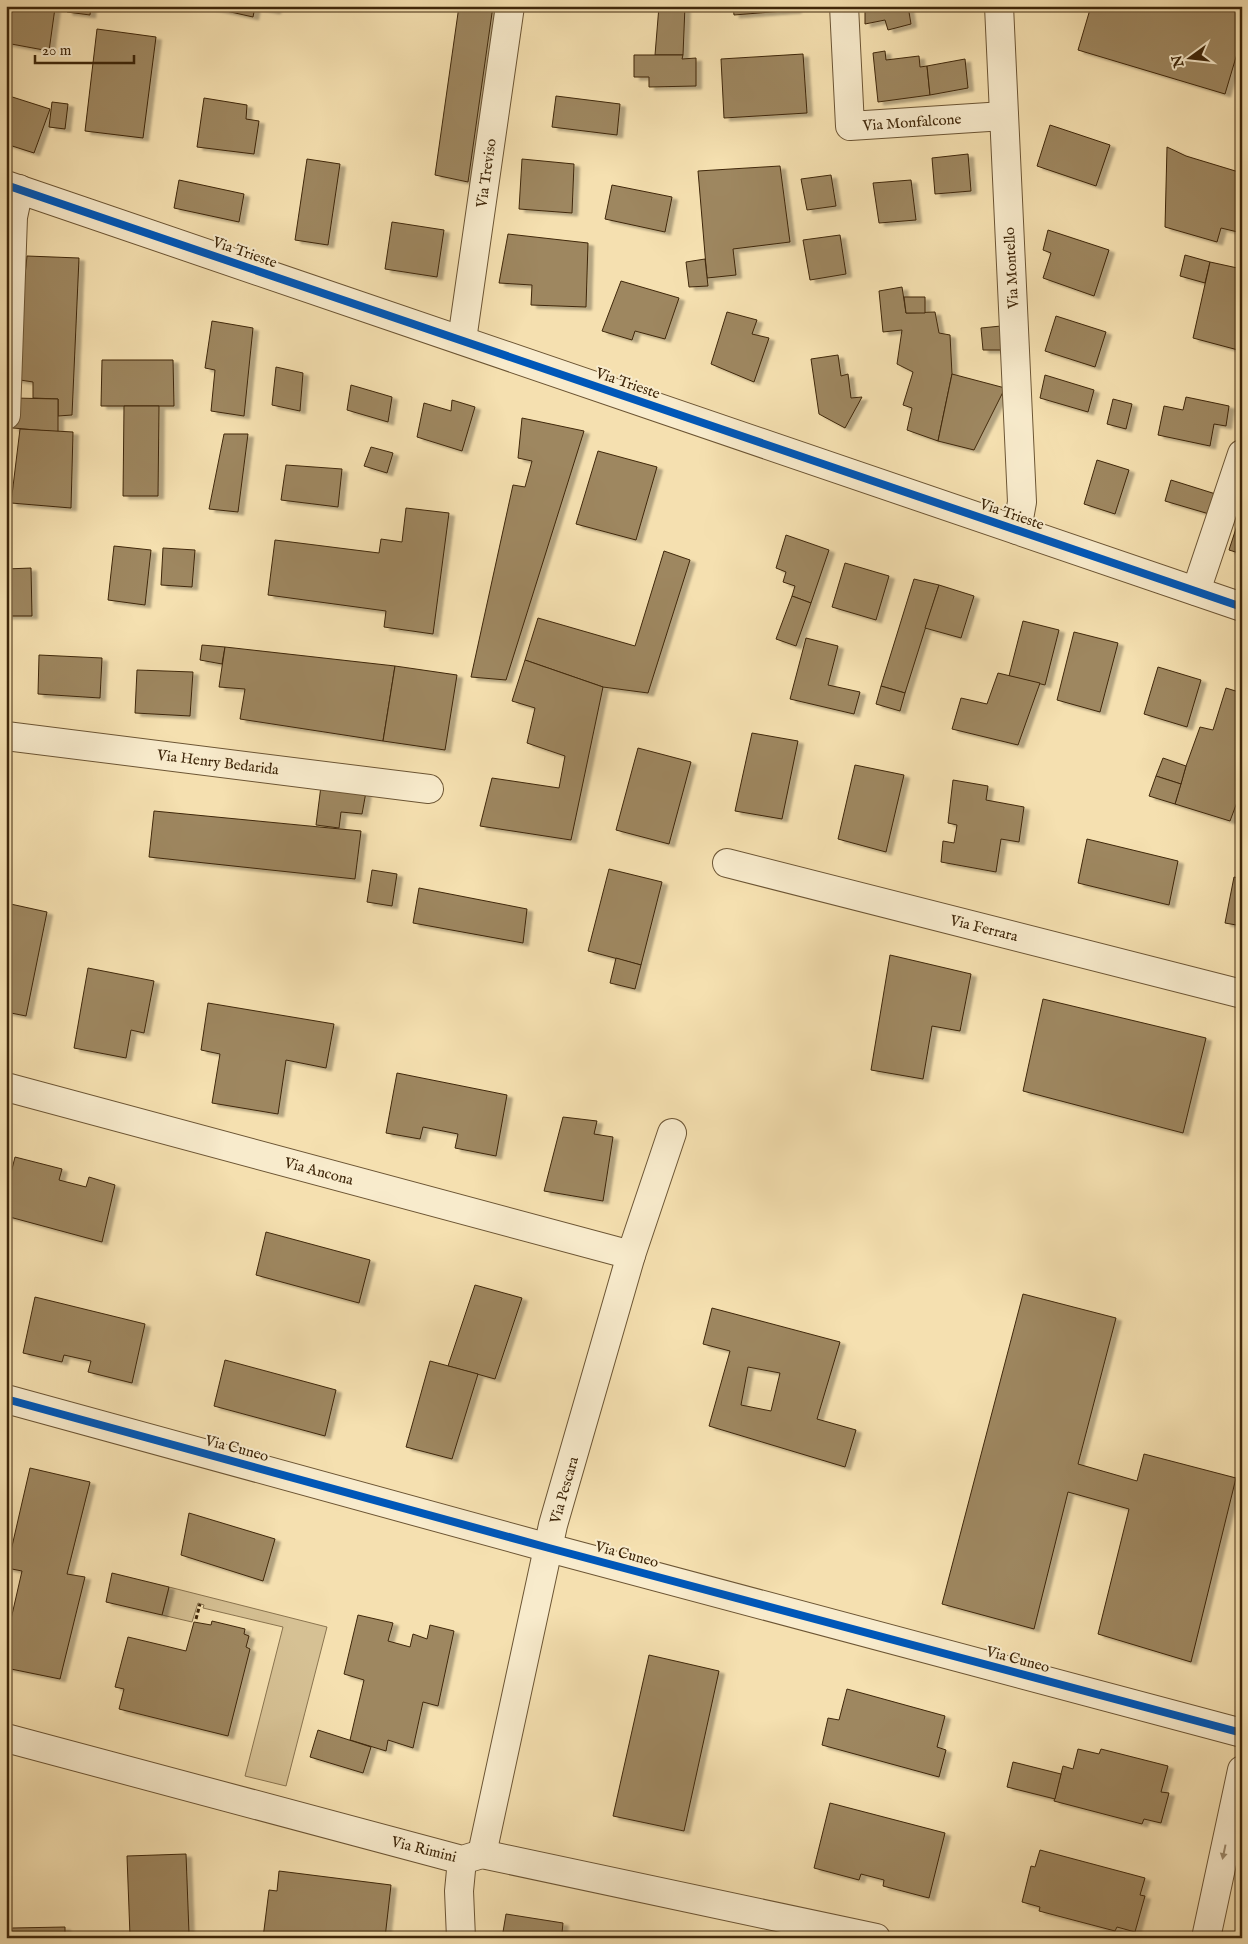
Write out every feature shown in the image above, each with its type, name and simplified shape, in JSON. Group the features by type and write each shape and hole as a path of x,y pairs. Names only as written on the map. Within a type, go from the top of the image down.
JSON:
{"street":[{"name":"Via Treviso","path":"462,340 510,6"},
{"name":"Via Monfalcone","path":"844,6 850,126 1004,116"},
{"name":"Via Montello","path":"999,6 1022,502 1017,530"},
{"name":"Via Trieste","path":"12,187 1242,607"},
{"path":"6,415 13,217 12,187"},
{"path":"1196,591 1242,454"},
{"name":"Via Henry Bedarida","path":"6,736 430,789"},
{"name":"Via Ferrara","path":"727,863 1242,994"},
{"name":"Via Ancona","path":"6,1087 631,1255"},
{"name":"Via Pescara","path":"460,1938 459,1891 472,1857 556,1516 631,1255 672,1133"},
{"name":"Via Cuneo","path":"6,1399 549,1548 1242,1733"},
{"name":"Via Rimini","path":"6,1738 472,1857 876,1938"},
{"path":"1206,1938 1242,1770"}],"path":[{"path":"196,1619 200,1604"}],"shaded area":[{"path":"169,1587 327,1627 286,1786 245,1776 283,1627 203,1608 204,1605 198,1603 192,1622 162,1615"}],"building":[{"path":"6,6 55,8 49,51 6,43"},
{"path":"68,6 91,6 90,15 67,12"},
{"path":"204,6 276,6 275,11 255,7 253,17"},
{"path":"459,6 493,6 468,182 435,175"},
{"path":"659,6 685,6 683,55 655,55"},
{"path":"733,6 796,6 796,10 734,15"},
{"path":"865,6 908,6 911,24 888,30 885,20 865,24"},
{"path":"1091,6 1242,6 1242,37 1225,94 1078,50"},
{"path":"97,29 156,37 143,138 85,131"},
{"path":"885,51 886,60 919,56 920,67 927,66 930,95 878,102 873,53"},
{"path":"803,54 807,113 724,118 721,59"},
{"path":"634,55 683,55 682,59 696,58 696,86 649,87 649,77 634,77"},
{"path":"965,59 968,88 930,95 927,66"},
{"path":"6,95 50,109 34,153 6,144"},
{"path":"556,96 620,104 617,135 552,127"},
{"path":"204,98 247,105 246,119 259,121 254,154 197,147"},
{"path":"52,102 68,104 65,129 49,127"},
{"path":"1050,125 1110,145 1096,186 1037,166"},
{"path":"1167,147 1186,156 1242,173 1242,233 1221,228 1217,242 1165,227"},
{"path":"968,154 971,191 935,194 932,158"},
{"path":"307,159 340,164 328,245 295,240"},
{"path":"522,159 574,164 572,213 519,209"},
{"path":"780,166 790,242 733,249 736,275 707,278 698,171"},
{"path":"831,175 836,206 807,210 801,179"},
{"path":"179,180 244,194 239,222 174,208"},
{"path":"911,180 916,220 879,223 873,183"},
{"path":"612,185 672,197 665,232 605,219"},
{"path":"392,222 444,230 437,277 385,269"},
{"path":"1048,230 1109,250 1094,296 1043,278 1051,253 1043,250"},
{"path":"508,234 588,243 586,307 531,305 532,285 499,283"},
{"path":"840,235 846,274 810,280 803,240"},
{"path":"1185,255 1210,262 1205,283 1180,276"},
{"path":"27,256 79,258 72,415 58,416 58,399 33,398 33,382 14,379"},
{"path":"705,259 708,286 689,287 686,262"},
{"path":"1210,262 1242,269 1242,331 1238,350 1193,338"},
{"path":"621,281 679,298 665,339 635,331 632,340 602,331"},
{"path":"902,287 906,313 935,312 939,333 950,335 952,374 938,441 907,430 912,408 903,405 913,372 897,364 902,330 883,332 879,291"},
{"path":"904,297 925,297 925,313 906,313"},
{"path":"727,312 757,320 752,334 769,338 754,382 711,364"},
{"path":"1056,316 1106,332 1095,367 1045,351"},
{"path":"212,321 253,328 244,416 211,411 215,370 205,368"},
{"path":"1001,326 1002,350 983,350 981,328"},
{"path":"838,355 841,376 848,374 851,398 862,397 845,428 819,414 811,359"},
{"path":"102,360 173,360 174,406 101,406"},
{"path":"276,367 303,373 300,411 272,405"},
{"path":"952,374 1005,388 974,450 938,441"},
{"path":"1045,375 1094,390 1088,412 1040,398"},
{"path":"351,385 392,397 388,422 347,410"},
{"path":"1186,397 1229,406 1226,426 1214,424 1210,446 1158,435 1164,406 1183,410"},
{"path":"14,398 58,399 58,432 13,428"},
{"path":"1113,399 1132,404 1126,429 1107,424"},
{"path":"452,400 475,407 462,451 417,437 424,403 451,411"},
{"path":"124,406 159,406 158,496 123,496"},
{"path":"522,418 584,431 506,680 471,677 513,485 525,487 532,461 518,458"},
{"path":"20,429 73,432 71,508 11,503"},
{"path":"224,434 248,434 238,512 209,509"},
{"path":"371,447 393,453 387,473 364,466"},
{"path":"598,451 657,467 636,540 576,524"},
{"path":"1097,460 1129,470 1115,514 1084,504"},
{"path":"286,465 342,469 338,507 281,500"},
{"path":"1171,480 1222,496 1216,516 1165,501"},
{"path":"406,508 449,513 433,634 384,627 386,611 268,595 275,540 379,553 381,539 402,542"},
{"path":"1242,510 1242,554 1229,550"},
{"path":"786,535 829,550 811,603 792,596 795,586 783,582 786,572 776,568"},
{"path":"114,546 151,550 145,605 108,600"},
{"path":"163,548 195,550 192,587 161,585"},
{"path":"664,551 690,560 648,693 603,687 525,660 538,618 635,646"},
{"path":"845,563 889,576 876,620 832,607"},
{"path":"31,568 32,616 6,616 6,569"},
{"path":"914,579 939,585 905,693 881,686"},
{"path":"939,585 974,596 961,638 925,628"},
{"path":"792,596 811,603 796,646 776,639"},
{"path":"1023,621 1059,630 1045,685 1009,676"},
{"path":"1074,632 1118,643 1100,712 1057,700"},
{"path":"806,638 838,646 828,685 860,692 854,714 790,699"},
{"path":"202,645 225,647 222,664 200,660"},
{"path":"225,647 395,666 383,741 240,719 245,689 219,687"},
{"path":"39,655 102,658 100,698 38,694"},
{"path":"525,660 603,687 571,840 480,826 492,778 559,788 565,756 527,743 535,708 512,701"},
{"path":"395,666 457,675 445,750 383,741"},
{"path":"1158,667 1201,680 1187,727 1144,714"},
{"path":"137,670 193,672 190,716 135,713"},
{"path":"998,673 1040,683 1018,745 952,729 961,698 987,704"},
{"path":"881,686 905,693 900,711 876,704"},
{"path":"1226,688 1242,693 1242,789 1230,821 1175,804 1200,727 1213,730"},
{"path":"752,733 798,741 782,819 735,811"},
{"path":"638,748 691,762 669,844 616,830"},
{"path":"1163,758 1186,766 1181,784 1156,776"},
{"path":"855,765 904,775 886,852 838,839"},
{"path":"1156,776 1181,784 1175,804 1149,796"},
{"path":"953,780 988,786 986,800 1024,807 1019,842 1001,839 996,872 941,862 943,841 954,843 957,825 948,823"},
{"path":"321,786 366,792 362,814 341,812 339,828 316,825"},
{"path":"154,811 361,831 355,879 149,857"},
{"path":"1087,839 1178,861 1169,905 1078,883"},
{"path":"609,869 662,882 641,965 588,951"},
{"path":"372,870 397,874 392,906 367,902"},
{"path":"1234,877 1242,879 1242,926 1225,923"},
{"path":"419,888 527,909 523,943 413,923"},
{"path":"6,903 47,912 26,1016 6,1012"},
{"path":"890,955 971,974 960,1031 932,1026 923,1079 871,1070"},
{"path":"616,958 641,965 635,989 610,983"},
{"path":"88,968 154,981 144,1033 131,1030 126,1058 74,1048"},
{"path":"1043,999 1206,1038 1183,1133 1023,1091"},
{"path":"208,1003 334,1024 326,1068 286,1060 278,1114 212,1103 220,1054 201,1050"},
{"path":"397,1073 507,1095 496,1156 455,1148 458,1134 423,1127 420,1139 386,1133"},
{"path":"563,1117 597,1121 594,1134 613,1137 603,1201 544,1191"},
{"path":"15,1157 62,1169 59,1180 86,1187 89,1177 115,1185 102,1242 6,1216 6,1193"},
{"path":"266,1232 370,1260 359,1303 256,1275"},
{"path":"475,1285 522,1298 495,1379 448,1366"},
{"path":"1023,1294 1116,1318 1078,1464 1137,1481 1144,1454 1236,1478 1191,1662 1098,1634 1129,1509 1068,1492 1034,1629 942,1604"},
{"path":"35,1297 145,1324 132,1383 88,1372 91,1361 64,1355 62,1362 23,1353"},
{"path":"712,1308 840,1342 817,1419 856,1430 845,1467 709,1426 730,1351 703,1344","holes":["748,1367 780,1373 771,1411 741,1405"]},
{"path":"225,1360 336,1390 325,1436 214,1406"},
{"path":"430,1361 478,1374 452,1459 406,1447"},
{"path":"30,1468 90,1482 67,1574 85,1577 60,1679 6,1668 6,1641 22,1571 7,1568"},
{"path":"189,1513 275,1539 263,1581 181,1555"},
{"path":"112,1573 169,1587 162,1615 106,1602"},
{"path":"358,1615 393,1623 388,1641 410,1647 413,1634 427,1639 430,1625 454,1631 438,1706 423,1702 413,1748 388,1740 386,1751 350,1740 364,1680 344,1674"},
{"path":"212,1621 245,1629 244,1634 249,1636 246,1647 250,1649 228,1736 119,1709 124,1689 115,1687 128,1637 186,1651 194,1622 211,1625"},
{"path":"649,1655 719,1671 684,1831 613,1816"},
{"path":"847,1689 945,1716 937,1747 946,1750 939,1777 822,1745 828,1718 839,1720"},
{"path":"318,1730 371,1747 363,1773 310,1757"},
{"path":"1078,1749 1099,1754 1101,1749 1168,1766 1161,1792 1169,1793 1161,1823 1144,1819 1142,1824 1054,1801 1063,1766 1073,1769"},
{"path":"1013,1762 1061,1774 1055,1799 1007,1787"},
{"path":"830,1803 945,1833 929,1898 883,1886 884,1880 861,1874 859,1880 814,1868"},
{"path":"1040,1850 1145,1878 1140,1895 1145,1896 1135,1932 1117,1927 1115,1931 1039,1911 1040,1907 1022,1902 1031,1866 1035,1867"},
{"path":"186,1854 189,1933 130,1936 127,1856"},
{"path":"279,1871 391,1885 385,1938 263,1938 269,1890 277,1891"},
{"path":"506,1914 563,1923 562,1933 593,1938 502,1938"},
{"path":"65,1927 65,1938 12,1938 12,1928"}],"cycle path":[{"path":"6,185 1242,607"},
{"path":"6,1399 549,1548 1242,1733"}]}
